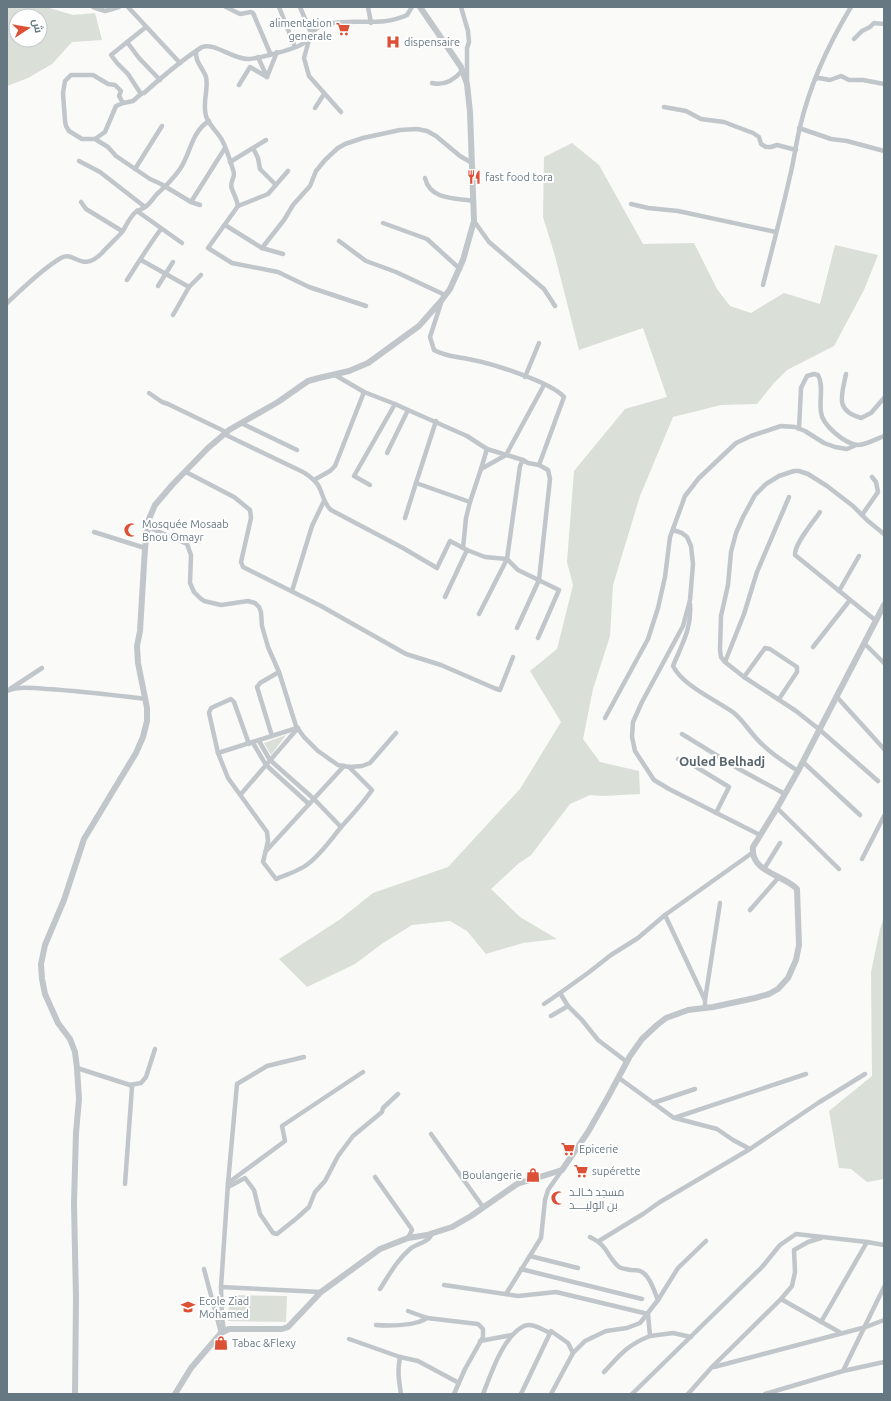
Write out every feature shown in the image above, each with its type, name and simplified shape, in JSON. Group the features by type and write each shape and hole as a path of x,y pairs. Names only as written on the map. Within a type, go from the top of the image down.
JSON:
{"street":[{"path":"93,7 106,11 119,7"},
{"path":"128,7 180,63"},
{"path":"226,7 240,14 253,13 270,53 275,53"},
{"path":"279,7 295,47"},
{"path":"300,7 311,35 304,58 309,76 341,112"},
{"path":"368,7 371,23"},
{"path":"95,139 105,132 114,108 118,104 133,101 160,80 165,74 202,47 208,46 240,59 251,59 295,47 304,43 318,27 343,21 371,23 383,22 404,16 409,13 412,7"},
{"path":"420,7 459,64 467,84"},
{"path":"75,1394 76,1298 74,1203 76,1133 79,1099 77,1068 75,1052 70,1039 58,1023 45,994 41,964 46,945 64,900 84,839 136,753 144,737 147,720 146,699 137,655 137,646 142,609 145,548 150,514 155,505 173,484 225,433 278,402 308,382 355,369 368,363 419,326 450,289 460,269 474,221 472,131 467,84 467,48 469,42 468,30 461,7"},
{"path":"763,286 796,150 799,128 807,101 827,50 851,7"},
{"path":"854,39 862,31 874,23 884,24"},
{"path":"141,94 128,74 111,55 146,27"},
{"path":"127,42 139,58 160,80"},
{"path":"196,52 195,58 206,78 204,108 206,117 223,142 234,175 231,184 238,206"},
{"path":"267,77 275,53"},
{"path":"258,57 267,77"},
{"path":"239,86 250,67 251,59"},
{"path":"250,67 267,77"},
{"path":"432,83 440,84 454,80 462,71"},
{"path":"123,103 120,96 120,91 115,85 108,84 93,75 72,75 65,81 63,92 64,118 66,126 72,133 82,139 95,139 108,147 116,156 150,179 191,202 200,205"},
{"path":"815,79 819,78 830,80 840,76 849,80 863,80 884,84"},
{"path":"315,108 324,94"},
{"path":"664,107 686,111 701,119 724,122 753,133 758,137 761,144 766,147 777,145 796,150"},
{"path":"7,303 30,282 60,259 68,257 82,262 90,262 102,253 137,212 146,207 157,194 166,187 180,168 196,134 202,126 209,121"},
{"path":"136,169 162,126"},
{"path":"799,128 831,139 847,141 884,151"},
{"path":"262,248 284,220 293,205 310,186 316,172 325,160 338,148 345,144 363,138 400,130 422,129 436,136 460,156 472,163"},
{"path":"230,162 266,140"},
{"path":"191,202 225,148"},
{"path":"253,148 258,158 260,169 276,185"},
{"path":"79,161 100,172 146,207"},
{"path":"288,170 268,194 238,206 208,248 228,261 278,272 309,287 366,306"},
{"path":"425,178 428,186 436,194 445,197 474,201"},
{"path":"81,202 86,209 122,231"},
{"path":"631,204 717,218 776,232"},
{"path":"137,212 182,243"},
{"path":"474,221 489,242 544,288 555,306"},
{"path":"383,223 426,239 460,269"},
{"path":"225,225 262,248 283,254"},
{"path":"127,280 141,260 150,243 161,229"},
{"path":"340,241 366,261 396,272 445,295"},
{"path":"141,260 189,287"},
{"path":"158,286 173,262"},
{"path":"173,315 189,287 201,275"},
{"path":"441,301 430,338 434,350 442,354 486,363 525,377 562,395 564,399 539,465"},
{"path":"525,377 539,342"},
{"path":"799,429 801,388 807,376 816,374 819,378 821,386 820,410 824,422 835,433 849,443 856,445"},
{"path":"846,374 841,399 845,410 851,415 861,418 871,413 884,398"},
{"path":"335,375 364,392 467,436 487,448 528,463 539,465 548,470 550,479 539,580 517,628"},
{"path":"480,469 506,455 544,385"},
{"path":"314,480 330,471 335,466 364,392"},
{"path":"149,393 162,402 303,472 318,485 324,501 331,510 403,548 437,568 450,541 485,557 507,559 518,570 559,590 538,638"},
{"path":"370,485 354,476 395,404"},
{"path":"387,453 408,410"},
{"path":"405,518 436,422"},
{"path":"241,423 297,450"},
{"path":"605,718 648,639 658,608 665,578 673,530 687,492 699,478 732,446 751,436 776,427 790,426 805,431 824,443 835,447 848,449 856,445 864,444 884,437"},
{"path":"445,596 465,549 466,518 487,448"},
{"path":"479,614 507,559 520,466 523,460"},
{"path":"878,781 820,730 779,699 744,677 725,662 721,657 720,650 721,616 728,584 731,552 738,526 755,495 766,484 779,476 799,471 821,481 853,506 884,534"},
{"path":"186,472 234,497 250,510 251,518 241,562 243,567 292,591 406,654 441,665 500,690 513,657"},
{"path":"862,515 878,492 876,482 872,476"},
{"path":"416,483 470,502"},
{"path":"725,662 746,608 757,572 789,497"},
{"path":"292,591 312,526 324,501"},
{"path":"820,512 798,545 794,555 875,620"},
{"path":"148,527 187,544 191,555 189,576 190,586 204,601 221,605 248,601 256,604 261,612 262,626 268,647 279,672 298,728 304,737 318,751 338,765 346,767 362,766 370,763 396,733"},
{"path":"673,530 682,533 687,537 691,546 693,564 689,629 673,666 676,673 740,718 762,745 798,771"},
{"path":"94,532 145,548"},
{"path":"839,591 859,556"},
{"path":"690,600 683,626 636,713 631,729 635,751 654,780 760,835"},
{"path":"813,647 850,600"},
{"path":"506,1294 541,1238 545,1200 548,1190 588,1132 627,1062 642,1039 666,1018 688,1010 734,1003 769,994 778,989 788,978 796,960 799,945 797,890 792,884 764,869 755,861 752,853 753,847 803,762 884,605"},
{"path":"864,643 884,663"},
{"path":"744,677 765,648 770,649 797,667 798,670 779,699"},
{"path":"8,691 42,668"},
{"path":"272,736 257,687 260,683 279,672"},
{"path":"8,691 32,688 72,690 146,699"},
{"path":"836,696 884,749"},
{"path":"309,804 266,765 251,743 234,702 231,699 211,708 209,713 218,753 228,778 267,832 268,841 263,862 276,879 304,867 336,835 341,827 362,805 372,790 346,767"},
{"path":"218,753 298,728"},
{"path":"241,794 298,728"},
{"path":"682,734 739,769 785,794"},
{"path":"259,741 270,760 314,799 341,827"},
{"path":"678,759 693,765 729,788 716,813"},
{"path":"803,762 860,815"},
{"path":"266,851 309,804 346,767"},
{"path":"777,808 839,869"},
{"path":"862,859 884,816"},
{"path":"764,869 780,843"},
{"path":"544,1004 611,955 638,938 665,915 752,853"},
{"path":"750,910 779,877"},
{"path":"705,1008 704,1000 720,903"},
{"path":"665,915 704,1000"},
{"path":"560,993 568,1006 582,1020 598,1040 627,1062"},
{"path":"551,1016 568,1006"},
{"path":"77,1068 130,1085 141,1083 146,1077 155,1049"},
{"path":"223,1332 221,1287 237,1084 267,1066 304,1057"},
{"path":"228,1185 285,1141 282,1126 363,1072"},
{"path":"674,1118 806,1074"},
{"path":"599,1241 660,1202 750,1149 818,1103 865,1074"},
{"path":"619,1078 674,1118 717,1129 750,1149"},
{"path":"125,1184 132,1087 130,1085"},
{"path":"654,1103 695,1089"},
{"path":"228,1185 245,1178 254,1190 260,1214 273,1233 277,1234 309,1207 314,1192 325,1181 338,1156 353,1136 382,1112 383,1108 398,1094"},
{"path":"431,1134 483,1207"},
{"path":"176,1394 191,1368 223,1332 229,1329 282,1329 288,1327 321,1292 380,1249 408,1238 452,1227 517,1184 562,1170"},
{"path":"375,1177 411,1228 412,1230 408,1238"},
{"path":"380,1290 402,1257 410,1248 429,1239 432,1233"},
{"path":"632,1394 762,1267 780,1245 796,1234 814,1235 823,1238 884,1245"},
{"path":"590,1237 599,1241 621,1268 641,1272 653,1287 658,1300"},
{"path":"688,1394 712,1367 781,1299 792,1286 795,1272 794,1250 808,1242 823,1238"},
{"path":"551,1394 573,1354 585,1341 606,1331 627,1328 640,1323 658,1300 678,1268 706,1241"},
{"path":"821,1322 867,1242"},
{"path":"530,1256 578,1268"},
{"path":"204,1269 223,1332"},
{"path":"521,1269 642,1299"},
{"path":"444,1285 518,1296 556,1292 648,1314"},
{"path":"221,1287 321,1292"},
{"path":"844,1371 884,1287"},
{"path":"781,1299 841,1333"},
{"path":"408,1311 427,1318 478,1324 483,1329 482,1337 454,1394"},
{"path":"648,1314 650,1336"},
{"path":"376,1325 392,1326 419,1322 427,1318"},
{"path":"712,1367 841,1333 884,1320"},
{"path":"483,1394 500,1353 512,1335 524,1326 539,1328 550,1333 551,1331 568,1343 573,1354"},
{"path":"521,1394 550,1333"},
{"path":"604,1372 626,1348 650,1336 673,1333 691,1337"},
{"path":"480,1341 512,1335"},
{"path":"349,1339 400,1357 418,1361 459,1383"},
{"path":"400,1357 398,1374 401,1394"},
{"path":"765,1394 844,1371 884,1362"}],"shaded area":[{"path":"7,7 46,7 73,15 95,13 102,40 72,42 52,64 28,78 7,86"},
{"path":"572,143 599,165 643,244 694,243 717,289 730,306 751,313 784,293 820,304 835,245 878,255 864,290 834,346 787,370 757,404 721,405 673,417 640,496 613,585 610,636 593,689 583,739 600,762 639,771 640,794 603,796 590,795 570,804 531,855 518,864 491,889 520,917 557,939 523,943 486,954 467,931 450,921 412,925 383,943 355,964 307,987 279,959 339,920 373,893 448,867 520,789 561,722 530,671 557,649 573,585 567,562 574,471 625,409 667,397 643,328 579,350 555,256 543,217 544,157"},
{"path":"286,735 271,755 264,743"},
{"path":"884,917 884,1179 867,1182 851,1169 839,1168 829,1111 872,1076 871,972"},
{"path":"229,1295 287,1296 286,1322 228,1321"}],"place":[{"name":"alimentation generale","path":"343,29"},
{"name":"dispensaire","path":"393,42"},
{"name":"fast food tora","path":"474,177"},
{"name":"Mosquée Mosaab Bnou Omayr","path":"131,530"},
{"name":"Epicerie","path":"568,1149"},
{"name":"supérette","path":"581,1171"},
{"name":"Boulangerie","path":"533,1175"},
{"name":"مسجد خـالـد بن الوليــــد","path":"558,1198"},
{"name":"Ecole Ziad Mohamed","path":"188,1307"},
{"name":"Tabac &Flexy","path":"221,1343"}],"district":[{"name":"Ouled Belhadj","path":"722,761"}]}
